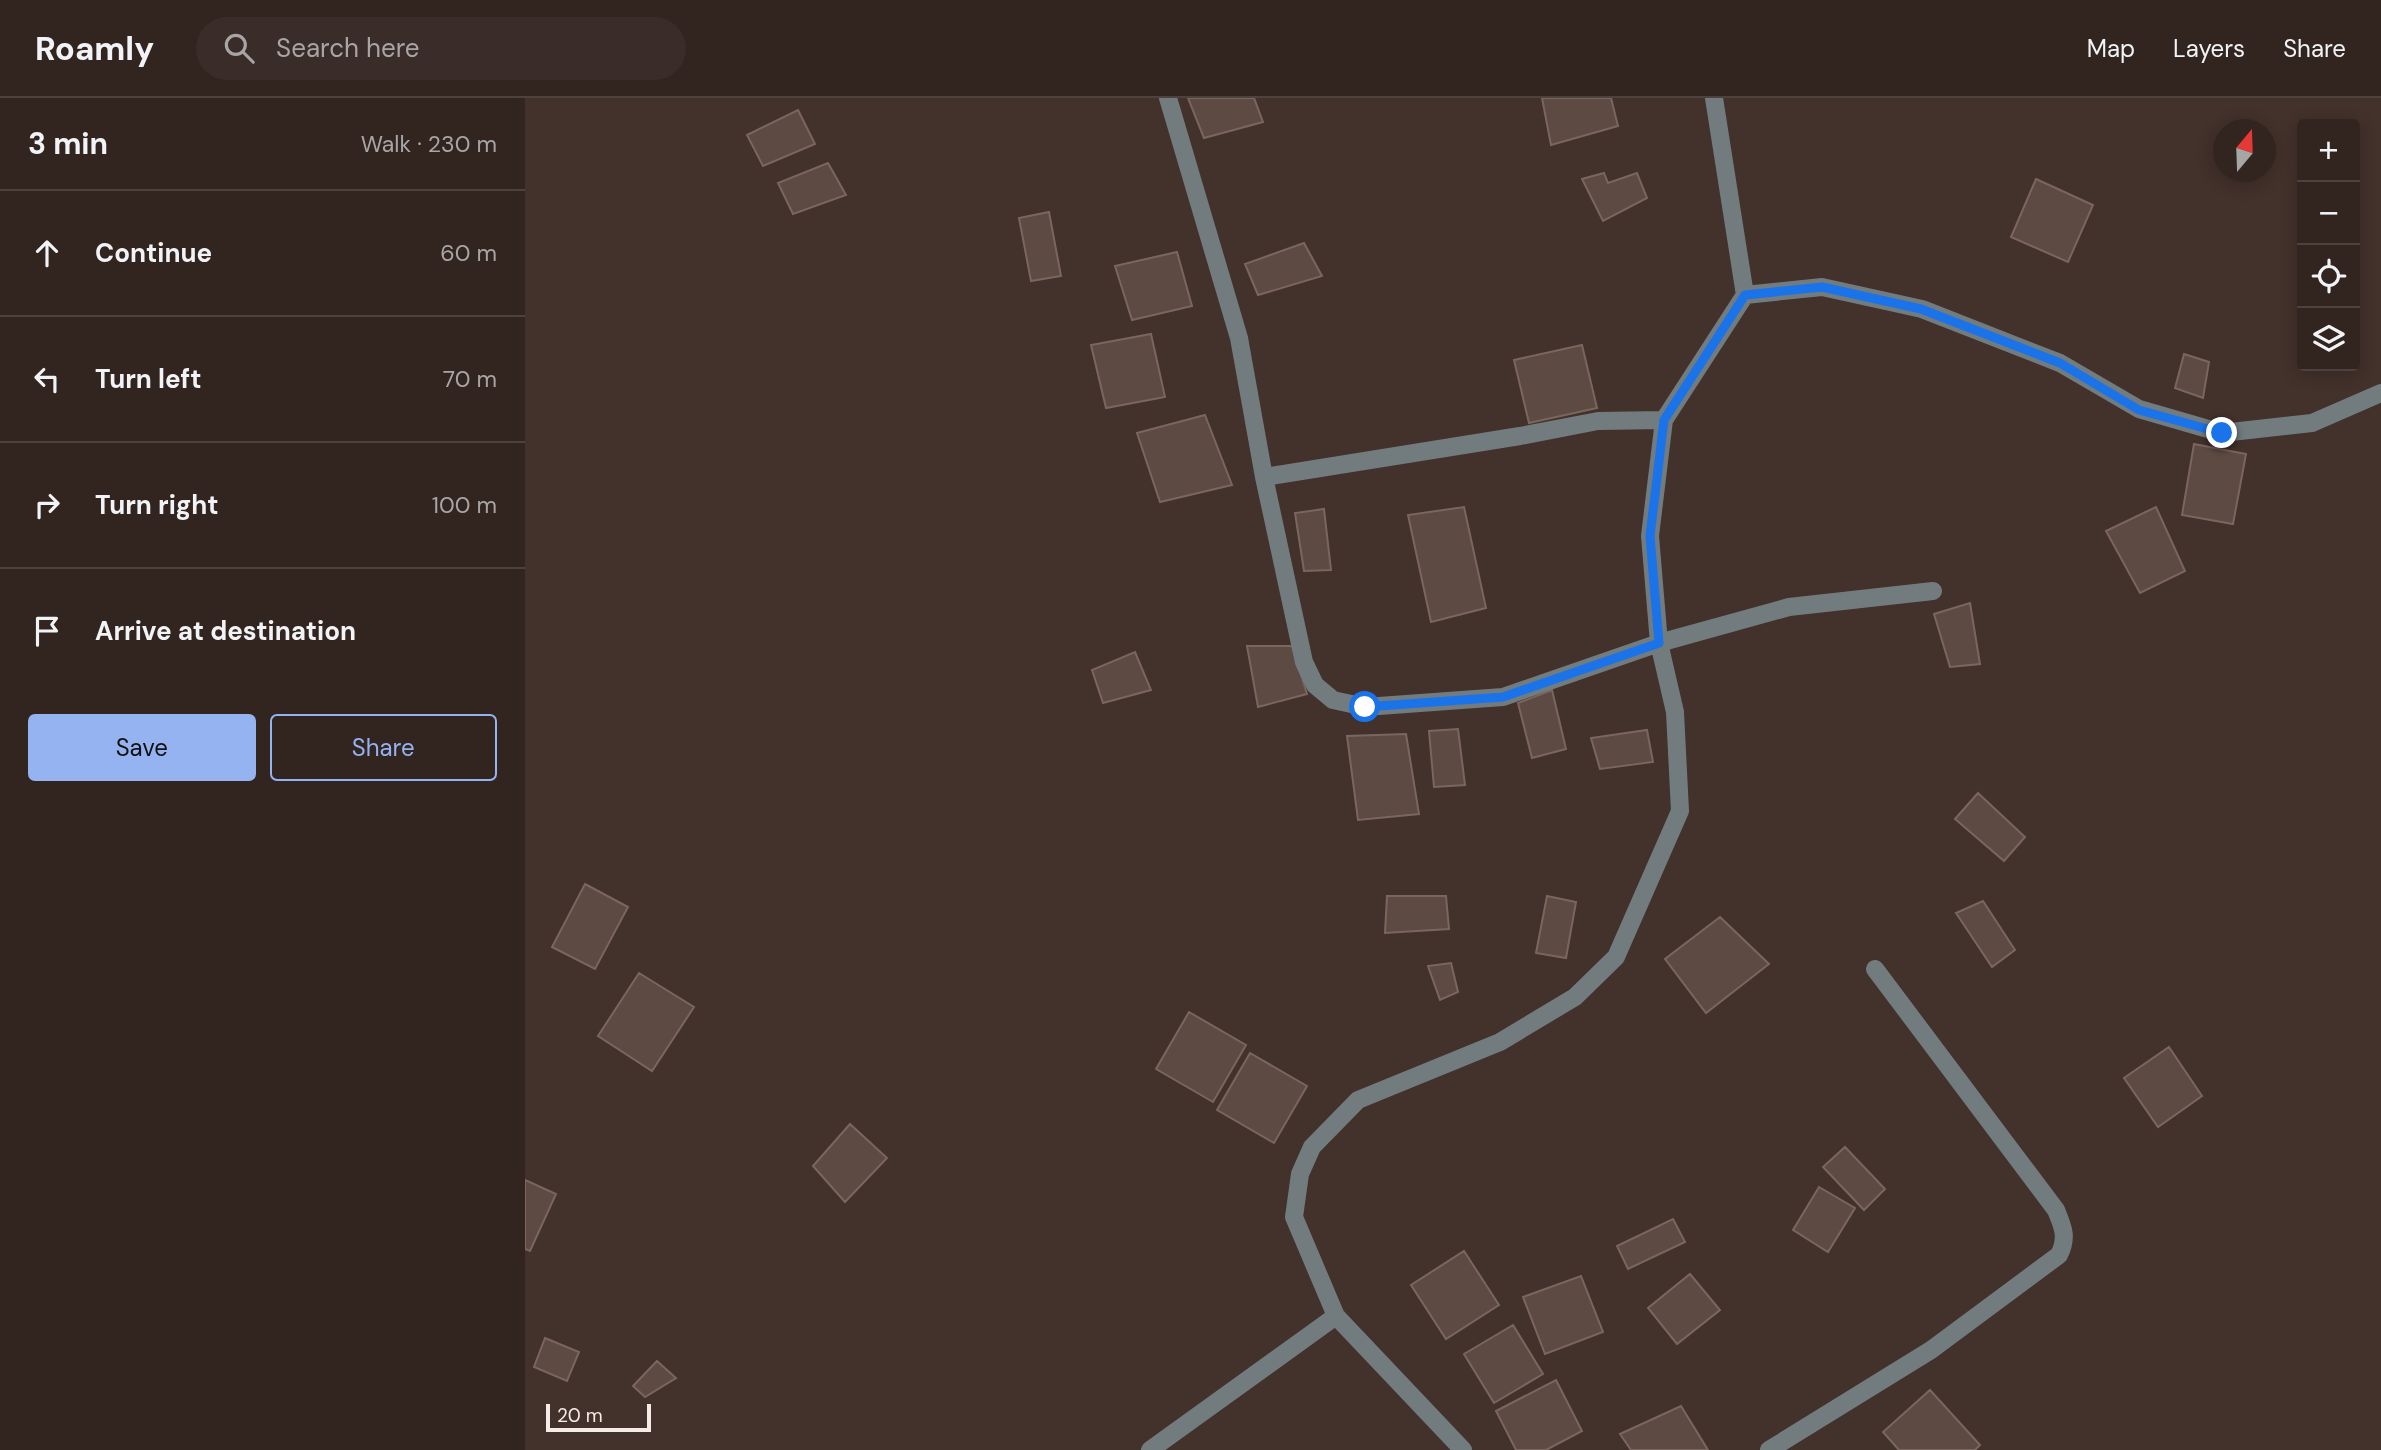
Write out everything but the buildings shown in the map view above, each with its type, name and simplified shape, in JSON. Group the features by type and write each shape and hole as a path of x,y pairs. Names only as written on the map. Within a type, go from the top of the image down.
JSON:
{"street":[{"path":"1168,98 1238,338 1264,477 1304,662 1315,685 1333,701 1365,707 1503,697 1659,643 1789,607 1933,591"},
{"path":"1463,1450 1336,1316 1294,1217 1300,1174 1312,1147 1358,1100 1500,1042 1575,997 1616,957 1643,902 1680,811 1675,712 1659,643 1650,536 1664,420 1745,295 1714,98"},
{"path":"1745,295 1822,287 1921,309 2060,363 2139,410 2222,433 2312,423 2381,393"},
{"path":"1264,477 1598,421 1664,420"},
{"path":"1769,1450 1931,1349 2059,1255 2065,1243 2065,1232 2056,1210 1875,969"},
{"path":"1150,1450 1336,1316"}],"route":[{"path":"1365,707 1503,697 1659,643 1650,536 1664,420 1745,295 1822,287 1921,309 2060,363 2139,410 2222,433"}]}
